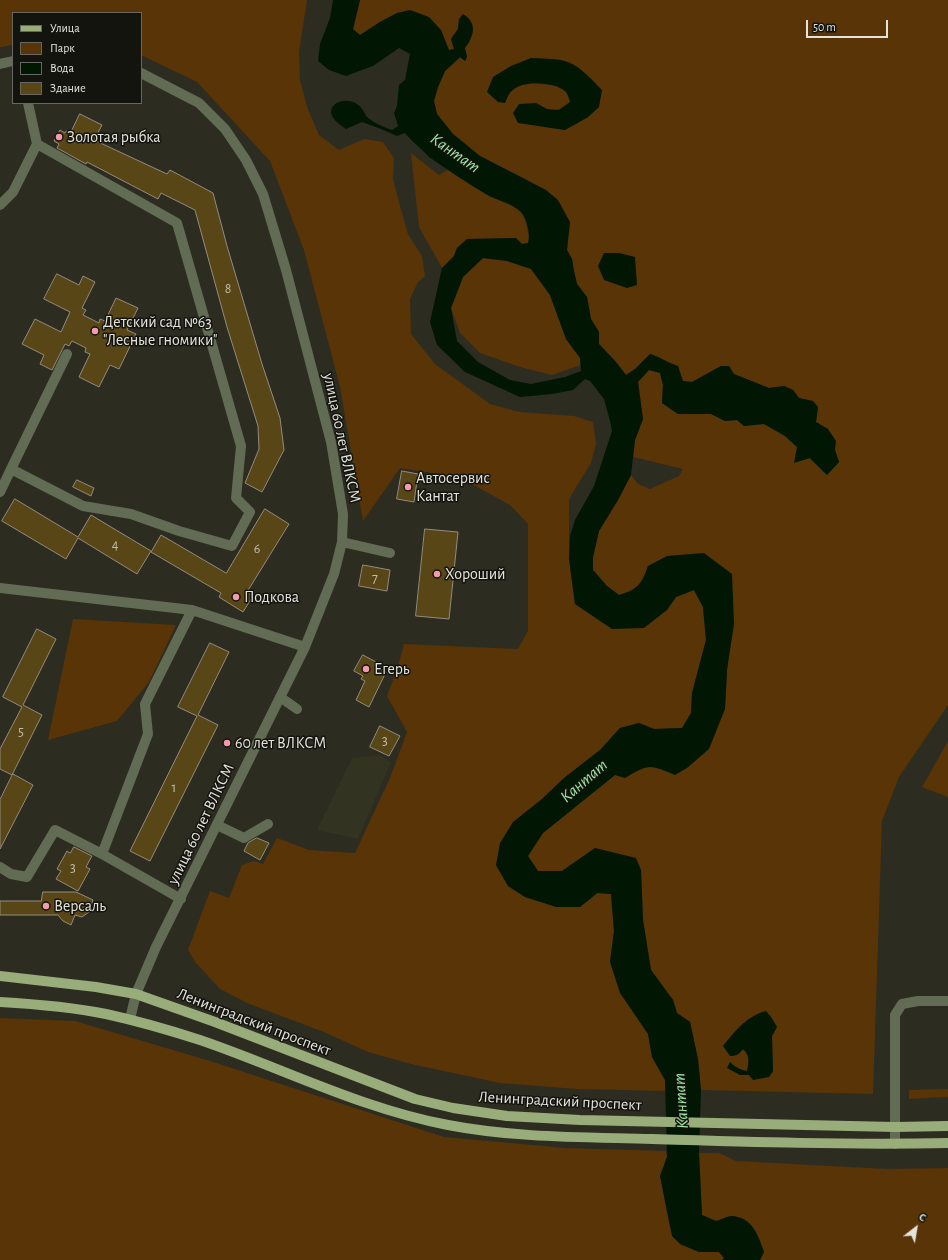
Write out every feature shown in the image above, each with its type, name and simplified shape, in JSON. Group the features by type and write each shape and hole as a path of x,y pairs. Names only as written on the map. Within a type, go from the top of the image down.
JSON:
{"main road":[{"name":"Ленинградский проспект","path":"2,975 96,987 136,994 215,1022 414,1099 453,1108 507,1116 580,1120 895,1127 948,1126"},
{"name":"Ленинградский проспект","path":"0,1002 33,1004 130,1019 200,1040 367,1103 448,1125 508,1133 722,1142 895,1144 948,1143"}],"street":[{"path":"0,64 12,61"},
{"name":"улица 60 лет ВЛКСМ","path":"130,1019 136,994 156,947 305,647 334,574 342,542 343,514 331,442 286,270 263,194 246,160 225,129 199,103 142,74"},
{"path":"0,205 13,192 37,144 28,104"},
{"path":"11,469 83,506 131,514 179,531 232,546 250,512 236,498 241,446 177,223 37,144"},
{"path":"0,492 67,354"},
{"path":"342,542 390,553"},
{"path":"0,588 192,610 305,647"},
{"path":"102,854 148,734 146,704 192,610"},
{"path":"280,697 297,709"},
{"path":"217,825 244,838 268,824"},
{"path":"0,867 11,874 27,877 55,830 102,854 180,898"},
{"path":"895,1144 895,1015 902,1004 918,1001 948,1001"}],"shaded area":[{"path":"379,755 391,762 358,839 317,830 352,758"}],"green space":[{"path":"0,0 307,0 299,52 300,80 307,107 319,135 339,150 364,139 383,142 394,158 393,179 400,206 408,234 422,256 425,276 418,282 410,299 411,334 435,364 490,404 519,412 574,416 593,422 596,444 591,463 569,499 569,559 575,604 667,610 676,597 694,590 703,607 706,640 692,693 691,713 682,728 654,729 639,723 620,728 600,750 564,778 542,799 496,865 508,886 525,897 580,907 598,893 611,894 614,931 610,962 634,1013 648,1034 652,1057 665,1080 665,1091 576,1089 500,1083 411,1064 368,1052 324,1032 247,1003 220,989 196,963 188,950 210,891 229,898 242,865 254,861 263,864 277,838 309,850 355,853 390,778 407,732 387,696 397,670 404,644 518,649 528,631 528,524 510,505 459,477 400,468 363,521 340,387 304,250 270,161 197,82 142,55 142,12 12,12 12,45 0,47"},
{"path":"360,0 948,0 948,705 899,777 882,821 873,1094 701,1090 698,1059 690,1022 677,1013 673,1000 651,970 643,920 641,870 595,848 562,871 538,871 528,856 543,833 615,775 625,778 639,770 654,767 675,775 725,709 732,574 648,566 641,582 635,588 619,595 607,586 593,570 593,557 599,531 631,475 638,484 650,489 679,476 683,469 633,457 635,440 643,419 638,382 649,370 660,373 663,385 662,403 678,414 711,414 725,421 737,420 744,426 764,424 785,436 827,475 839,462 828,429 816,422 818,407 813,401 799,398 793,390 784,386 769,388 734,374 721,366 692,382 682,381 678,366 650,354 635,369 626,375 599,344 599,332 591,319 587,297 577,284 572,259 567,250 570,222 531,182 480,156 453,134 437,114 434,101 445,71 461,57 465,61 467,57 465,48 470,41 459,19 458,29 451,39 454,50 449,51 441,30 397,13 360,35 353,30","holes":["531,58 553,59 569,63 602,90 598,107 588,117 565,130 546,127 536,103 546,109 557,110 570,102 567,92 557,86 533,83 521,85 511,90","743,1023 777,1027 772,1036 773,1071 747,1075 742,1075 734,1071 730,1062 738,1068 747,1071 749,1057 747,1053 741,1049 723,1046"]},
{"path":"411,153 439,175 448,170 487,195 517,209 525,220 529,236 528,243 522,244 516,238 467,239 457,248 454,256 442,268 419,227"},
{"path":"483,258 507,261 531,269 550,295 566,339 580,358 581,365 552,375 520,367 480,353 460,333 451,308 463,277"},
{"path":"73,619 176,625 149,682 117,721 48,740"},
{"path":"948,741 948,797 922,787"},
{"path":"0,1018 75,1021 210,1061 444,1137 566,1148 666,1151 667,1157 660,1176 680,1244 699,1252 719,1252 724,1258 722,1260 0,1260"},
{"path":"948,1089 948,1097 909,1099 909,1090"},
{"path":"699,1153 719,1153 736,1161 888,1169 948,1168 948,1260 760,1260 764,1252 762,1246 754,1228 745,1220 732,1216 716,1221 702,1215"}],"water":[{"name":"Кантат","path":"333,0 360,0 353,29 360,35 397,13 410,10 429,17 441,30 449,50 454,49 451,39 458,29 459,19 463,14 468,18 471,21 473,30 471,39 465,48 467,57 465,61 460,57 445,71 434,101 437,114 453,134 480,156 546,190 558,200 570,222 567,250 572,259 577,284 587,297 591,319 599,332 599,344 626,375 635,369 650,354 678,366 683,381 692,382 721,366 729,366 734,374 769,388 784,386 793,390 799,398 813,401 818,407 816,422 828,429 836,441 835,450 839,462 827,475 810,458 794,463 797,447 785,436 764,424 744,426 737,420 725,421 711,414 678,414 662,403 663,385 660,373 649,370 638,382 643,419 635,440 631,475 599,531 593,557 593,570 607,586 619,595 635,588 641,582 648,566 667,556 704,553 732,574 734,624 727,670 725,709 709,749 687,768 675,775 654,767 649,767 639,770 625,778 615,775 543,833 528,856 538,871 562,871 595,848 636,858 641,870 643,920 651,970 673,1000 677,1013 690,1022 698,1059 701,1090 699,1153 702,1215 716,1221 732,1216 745,1220 754,1228 762,1246 764,1252 760,1260 722,1260 724,1258 719,1252 699,1252 680,1244 672,1236 660,1176 667,1157 665,1080 652,1057 648,1034 620,993 610,962 614,931 611,894 597,893 580,907 556,907 525,897 508,886 496,865 500,843 513,822 542,799 564,778 600,750 620,728 639,723 654,729 682,728 691,713 692,693 706,640 703,607 694,590 676,597 667,610 644,628 612,629 575,604 569,559 570,536 575,520 594,486 612,431 604,399 590,381 585,379 573,390 552,394 520,397 465,372 437,345 430,322 442,268 454,256 457,248 467,239 516,238 522,244 528,243 528,226 525,217 520,211 486,194 429,157 405,133 397,136 362,122 346,129 334,119 331,112 334,105 341,101 349,101 359,106 367,117 379,125 392,130 398,126 394,113 397,106 399,85 405,80 410,54 399,48 373,66 346,76 329,70 318,61 320,44 330,18","holes":["483,258 507,261 531,269 550,295 566,339 580,358 581,371 565,377 531,384 510,380 478,362 457,341 451,308 463,277"]},
{"path":"531,58 559,60 573,64 586,74 602,90 599,107 588,117 565,130 518,123 513,113 519,104 536,103 547,109 559,110 570,102 565,91 554,86 539,83 518,87 510,92 505,103 498,102 487,92 493,77 511,66"},
{"path":"604,253 619,253 635,257 637,285 627,288 604,280 598,266"},
{"path":"766,1011 777,1027 772,1036 773,1071 769,1077 753,1080 749,1075 740,1075 727,1068 730,1062 738,1068 747,1071 748,1059 747,1054 743,1049 738,1054 730,1056 723,1046 747,1020"}],"building":[{"path":"80,114 102,125 94,140 167,174 170,170 213,193 262,364 280,418 284,450 262,492 245,483 259,449 258,426 227,327 195,210 161,193 158,199 87,162 86,164 57,148 59,144 54,141 60,130 65,133 66,131 70,133"},
{"name":"Детский сад №63 \"Лесные гномики\"","path":"57,274 79,285 83,276 95,282 82,308 86,310 83,315 99,323 100,319 105,321 116,298 138,308 127,330 136,334 119,369 110,365 99,387 79,377 90,354 85,352 86,348 72,341 69,346 65,344 52,370 40,364 44,355 22,344 35,319 61,332 70,312 44,299"},
{"name":"Автосервис Кантат","path":"402,471 418,474 414,502 397,499"},
{"path":"77,480 94,488 91,496 73,487"},
{"path":"15,499 78,537 91,515 151,551 137,574 78,538 66,559 2,521"},
{"path":"265,509 289,524 247,592 253,596 243,612 219,597 221,593 151,552 161,535 226,573"},
{"name":"Хороший","path":"425,529 458,532 449,619 416,616"},
{"path":"363,565 390,570 387,591 359,586"},
{"path":"37,629 56,639 23,705 42,715 12,775 0,769 0,749 22,707 3,697"},
{"path":"210,643 229,652 198,715 218,725 150,861 130,851 197,716 178,707"},
{"path":"363,655 376,662 374,665 386,672 369,707 356,700 365,681 361,679 363,676 354,671"},
{"path":"380,726 400,736 389,756 370,747"},
{"path":"13,774 33,785 0,849 0,800"},
{"path":"257,838 269,843 260,860 244,851 248,843"},
{"path":"74,847 92,856 86,867 90,869 78,891 56,879 61,871 57,869 67,851 70,853"},
{"name":"Версаль","path":"43,892 76,892 93,900 89,912 82,917 75,915 71,925 63,921 58,915 0,915 0,901 41,901"}],"place":[{"name":"Золотая рыбка","path":"59,137"},
{"name":"Детский сад №63 \"Лесные гномики\"","path":"95,331"},
{"name":"Автосервис Кантат","path":"408,487"},
{"name":"Хороший","path":"437,574"},
{"name":"Подкова","path":"236,597"},
{"name":"Егерь","path":"366,669"},
{"name":"60 лет ВЛКСМ","path":"227,743"},
{"name":"Версаль","path":"46,906"}]}
